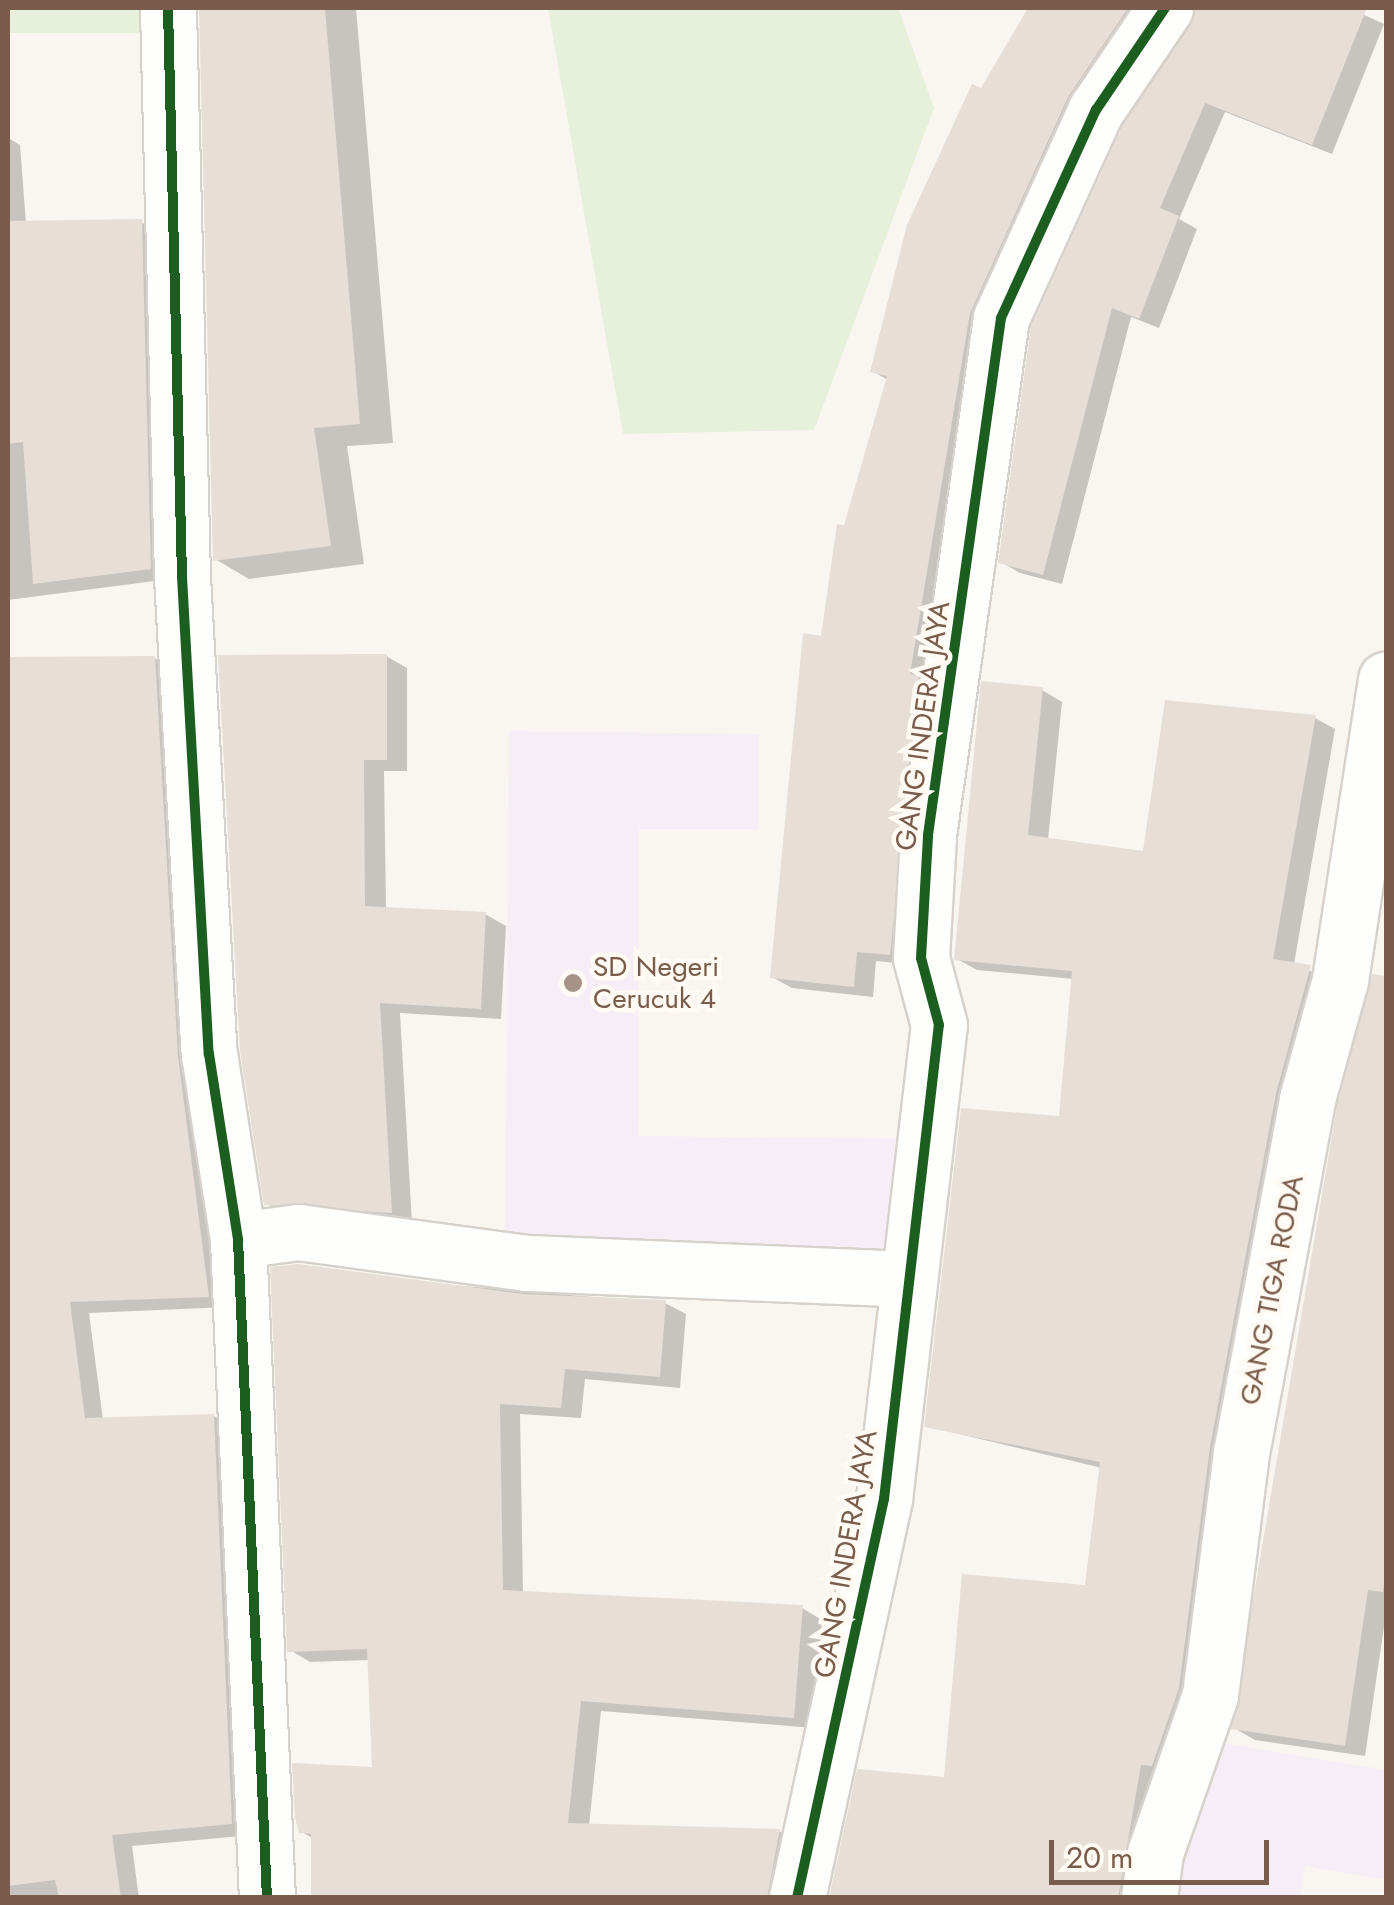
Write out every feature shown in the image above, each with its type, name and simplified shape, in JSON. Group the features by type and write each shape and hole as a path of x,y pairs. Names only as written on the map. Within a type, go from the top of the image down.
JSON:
{"street":[{"path":"168,8 174,390 209,1054 238,1240 266,1898"},
{"name":"GANG INDERA JAYA","path":"797,1898 884,1499 939,1024 921,958 928,836 1001,318 1096,110 1165,8"},
{"name":"GANG TIGA RODA","path":"1149,1898 1155,1853 1210,1695 1241,1453 1307,1098 1340,980 1386,680"},
{"path":"238,1240 298,1232 527,1264 908,1279"}],"shaded area":[{"name":"SD Negeri Cerucuk 4","path":"509,731 759,734 759,829 639,829 638,1136 910,1139 909,1259 505,1255"},
{"path":"1194,1738 1386,1770 1386,1880 1305,1866 1300,1897 1167,1898"}],"green space":[{"path":"8,8 139,8 139,33 8,33"},
{"path":"548,8 898,8 934,108 814,430 623,434"}],"building":[{"path":"199,8 325,8 360,424 314,428 331,546 213,561"},
{"path":"1028,8 1128,8 1068,97 970,313 910,674 919,675 890,955 857,952 854,987 770,978 803,633 821,636 837,524 844,525 887,376 870,372 907,225 972,84 981,88"},
{"path":"1196,8 1367,8 1312,145 1205,103 1160,208 1179,216 1139,319 1112,308 1043,575 998,563 1031,327 1123,125"},
{"path":"142,219 151,569 33,584 23,442 8,444 8,221"},
{"path":"387,654 387,760 364,760 365,906 486,912 481,1009 380,1003 392,1213 264,1205 240,1051 218,655"},
{"path":"155,656 178,1056 209,1297 70,1302 85,1418 214,1414 232,1824 112,1835 121,1898 59,1898 55,1880 8,1886 8,657"},
{"path":"981,681 1043,687 1028,835 1143,851 1165,700 1316,715 1273,959 1311,965 1276,1093 1210,1447 1179,1688 1152,1766 1141,1765 1118,1898 829,1898 857,1769 944,1777 962,1574 1085,1585 1100,1462 924,1427 961,1108 1059,1116 1072,971 954,960"},
{"path":"1372,974 1386,976 1386,1563 1383,1592 1368,1590 1345,1746 1231,1729 1337,1106"},
{"path":"298,1264 523,1294 666,1300 660,1377 565,1369 561,1408 500,1404 503,1590 803,1605 794,1718 581,1701 568,1823 780,1829 767,1898 311,1898 311,1834 299,1833 292,1763 372,1767 367,1649 287,1652 270,1267"}],"cycle path":[{"path":"168,8 182,577 209,1054 238,1240 267,1898"},
{"path":"797,1898 884,1499 939,1025 921,958 928,835 1001,318 1096,110 1165,8"}],"place":[{"name":"SD Negeri Cerucuk 4","path":"573,983"}]}
